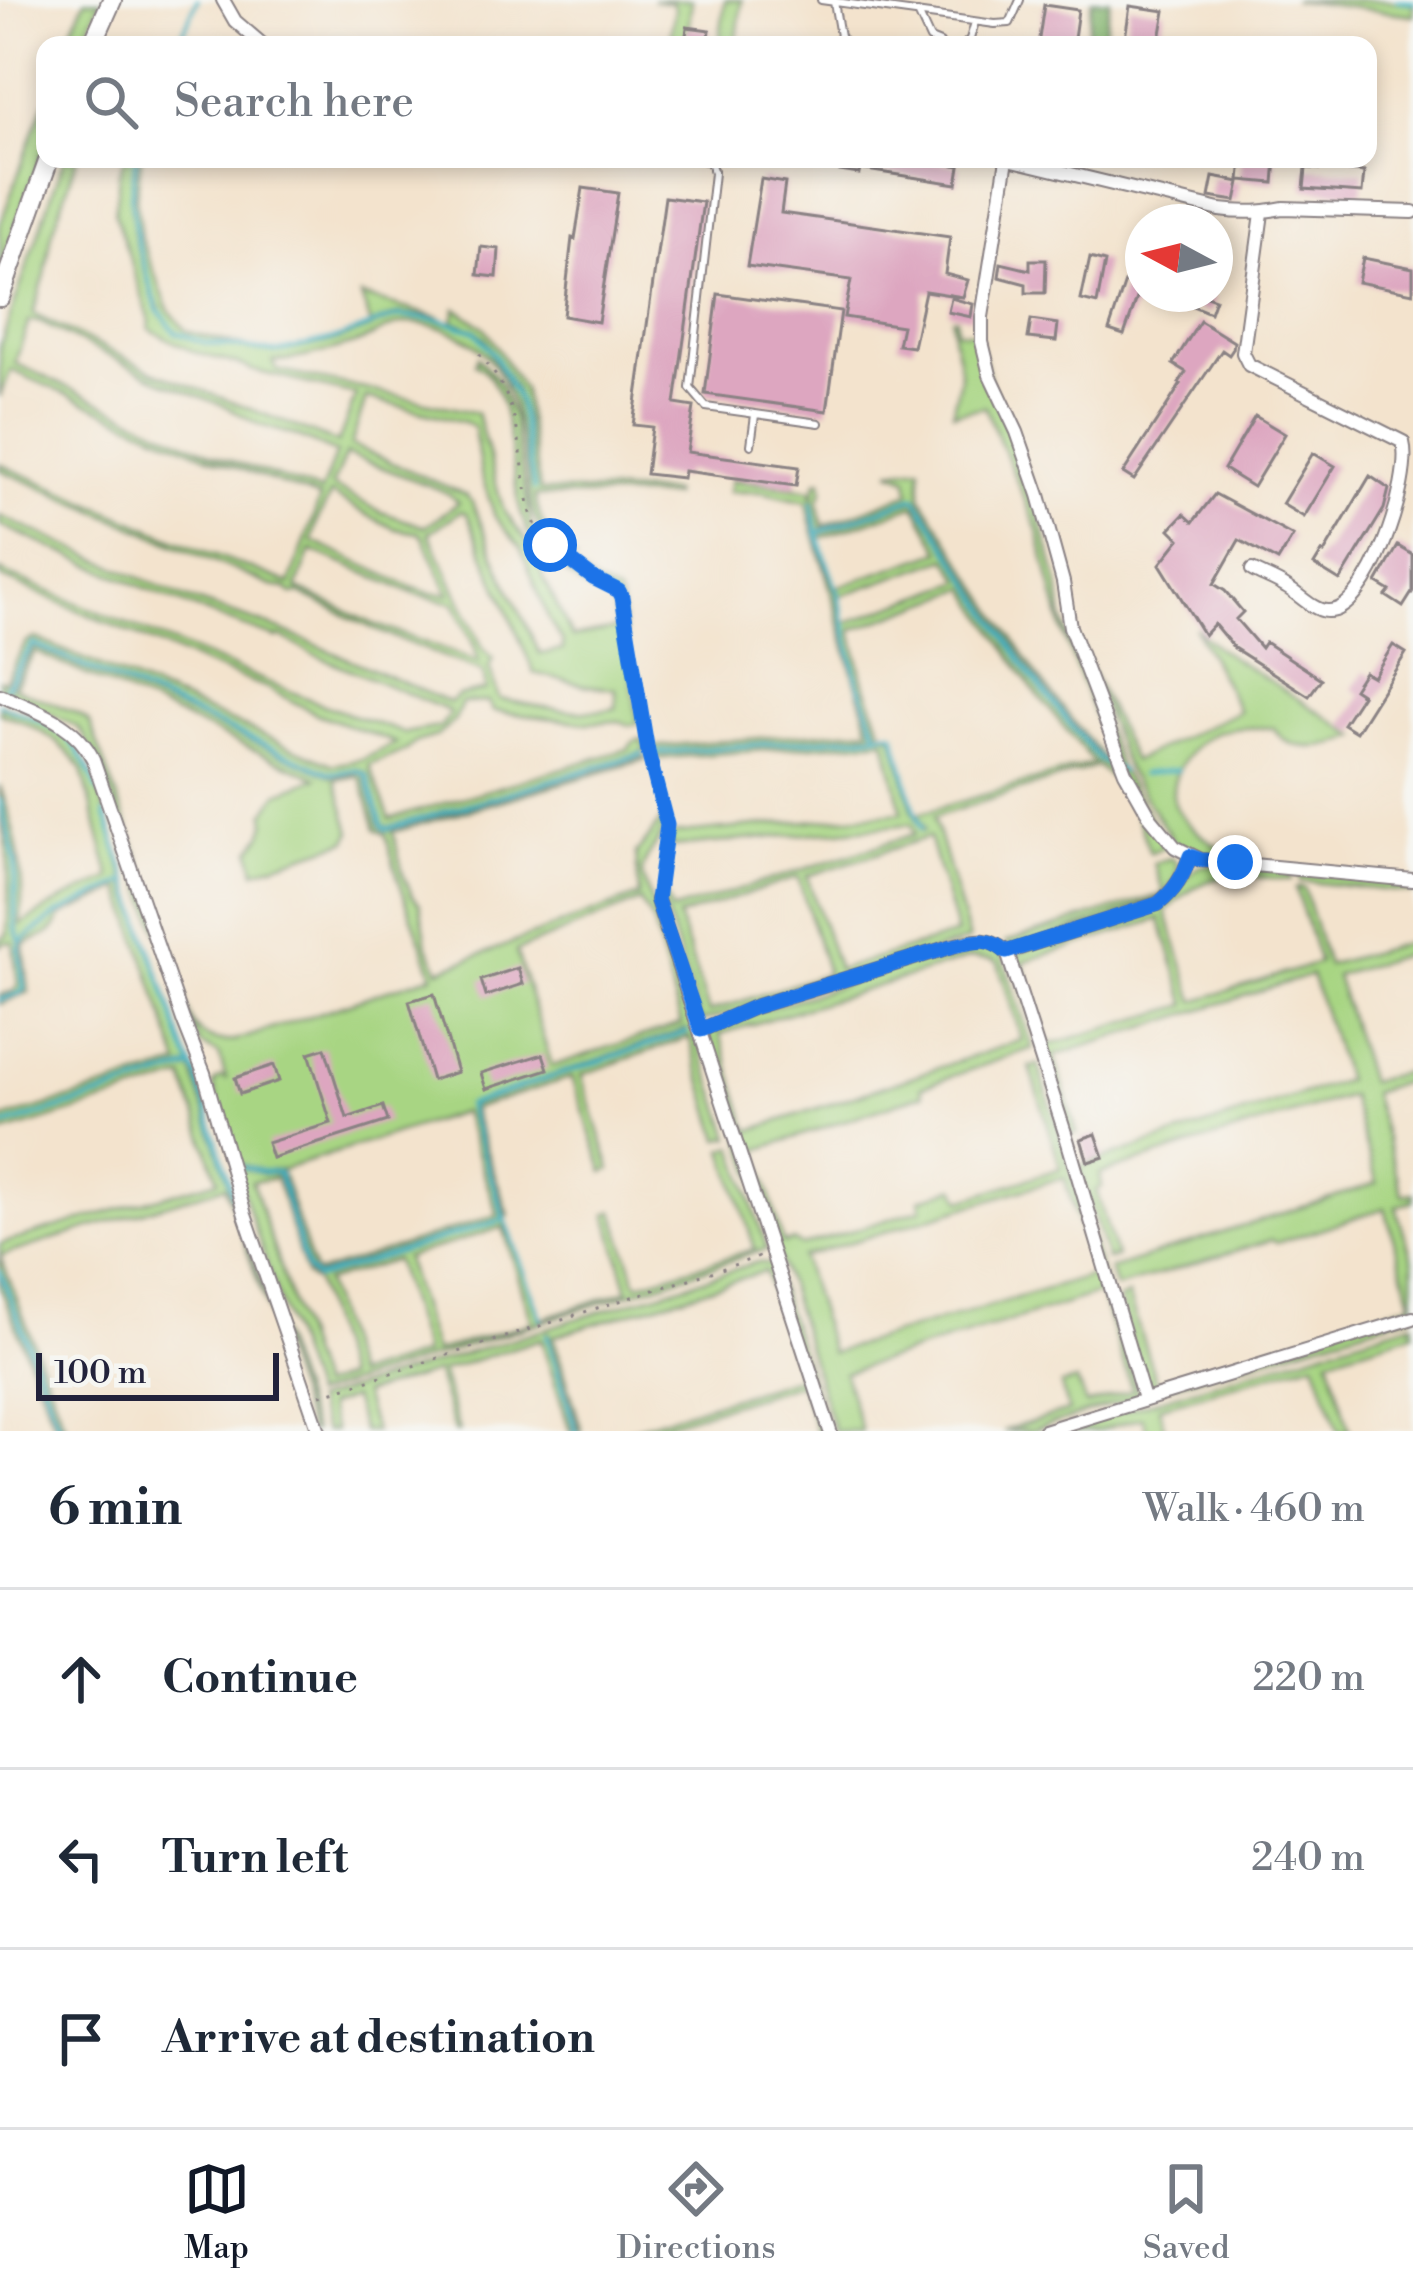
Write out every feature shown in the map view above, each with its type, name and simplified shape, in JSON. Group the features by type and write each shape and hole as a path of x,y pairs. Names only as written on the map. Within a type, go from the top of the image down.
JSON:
{"main road":[{"path":"96,36 112,0"},
{"path":"0,297 47,168"}],"street":[{"path":"223,0 235,21 252,36"},
{"path":"1007,168 982,342 1039,495 1070,627 1125,772 1151,818 1175,847 1201,860 1413,880"},
{"path":"1044,168 1220,210 1413,212"},
{"path":"1252,570 1288,587 1318,609 1333,611 1347,605 1362,587 1394,526 1408,466 1408,452 1393,435 1249,364 1243,353 1262,213"},
{"path":"0,695 62,724 86,744 93,759 204,1073 245,1215 320,1431"},
{"path":"1006,952 1158,904 1183,878 1190,856"},
{"path":"657,900 830,1431"},
{"path":"701,1030 754,1007 953,946 994,942 1006,952 1144,1399"},
{"path":"1044,1431 1413,1318"}],"lane":[{"path":"821,0 1010,23 1020,0"},
{"path":"834,2 840,36"},
{"path":"918,14 929,36"},
{"path":"971,36 976,21"},
{"path":"712,168 690,388 706,406 819,423"},
{"path":"751,445 755,415"}],"path":[{"path":"479,354 503,386 514,411 536,526 560,554 622,597 648,752 667,825 657,900"},
{"path":"308,1398 773,1252"}],"green space":[{"path":"85,0 101,0 85,36 69,36"},
{"path":"652,0 692,0 687,36 670,36 672,3"},
{"path":"725,0 742,0 737,36 720,36"},
{"path":"1092,0 1110,0 1104,36 1087,36"},
{"path":"1293,0 1413,3 1413,15"},
{"path":"36,125 36,168 0,269 0,225"},
{"path":"61,168 74,168 33,314 155,372 338,443 356,395 194,352 149,329 115,213 121,168 134,168 130,198 135,242 156,308 175,333 206,344 275,353 338,340 398,317 413,316 474,331 513,390 534,489 524,419 515,389 485,339 475,329 453,321 456,308 485,328 523,390 540,491 672,492 672,496 535,496 548,533 577,561 549,540 537,523 508,393 485,354 467,339 444,329 407,323 344,347 273,362 276,370 477,413 503,509 526,541 572,637 616,629 612,598 580,585 531,538 523,521 499,396 475,364 478,357 499,382 513,419 531,526 555,553 618,595 621,603 638,724 587,723 493,711 488,702 462,703 455,720 437,736 369,765 390,819 628,749 642,739 646,751 387,827 363,771 328,771 33,643 5,688 34,647 333,777 361,773 386,831 646,757 393,832 403,874 420,904 427,944 439,970 639,896 636,853 662,818 662,834 642,875 731,1137 720,1139 689,1037 581,1075 611,1169 604,1172 572,1077 472,1109 507,1217 468,1106 687,1033 686,1029 466,1105 504,1218 319,1276 308,1268 279,1170 243,1165 242,1169 277,1174 310,1277 322,1278 504,1220 540,1319 628,1290 607,1214 614,1211 637,1284 755,1249 724,1150 734,1146 767,1249 312,1396 249,1211 213,1083 226,1079 219,1054 201,1045 191,1025 104,775 78,728 0,690 0,680 5,681 26,643 35,638 333,765 363,759 396,743 317,714 265,687 0,577 0,571 323,705 404,733 440,727 449,711 282,637 207,613 103,570 0,525 0,516 186,598 281,630 450,703 458,696 486,690 483,672 0,470 0,464 290,584 320,498 216,460 11,370 0,397 0,346","holes":["29,321 39,322 260,425 336,453 321,492 217,456 15,363","366,398 474,428 481,474 495,517 520,547 563,650 540,654 466,495 351,445","346,454 436,488 458,503 425,527 381,512 332,486","331,494 396,529 419,533 449,594 414,588 312,541","461,511 467,514 534,673 616,689 616,708 572,711 499,699 489,666 493,659 483,648 429,533","311,550 417,595 454,603 479,662 374,624 297,588","35,652 317,778 278,793 251,850 255,871 347,841 351,832 336,780 361,779 376,829 386,835 433,975 235,1041 219,1041 199,1031 90,723 14,687","640,901 653,923 681,1024 552,1066 516,951","463,1112 498,1215 314,1272 281,1170","276,1178 306,1276 316,1282 345,1378 319,1387 252,1182","503,1227 532,1322 434,1352 405,1258","395,1260 424,1354 354,1376 325,1282"]},
{"path":"136,168 140,168 136,197 141,239 169,310 186,331 249,348 191,339 168,322 148,277 132,202"},
{"path":"361,296 441,318 398,314 371,325"},
{"path":"952,318 956,318 956,331 977,333 990,382 1028,476 1059,584 1069,641 1120,770 1100,759 1034,677 916,496 818,531 813,497 817,481 822,480 818,501 823,526 910,493 908,478 890,471 921,467 921,497 1038,677 1103,759 1110,758 1064,636 1037,528 985,407 953,413 960,371"},
{"path":"731,480 811,490 816,535 837,596 856,680 876,733 651,752 651,747 870,729 855,682 807,502 761,492 729,492"},
{"path":"915,499 1031,678 1099,762 1123,774 1167,846 1150,853 1127,790 1097,766 934,817 969,940 704,1021 662,901 666,896 672,911 915,834 911,824 672,847 672,834 902,812 885,740 653,759 652,755 889,735 894,738 922,831 918,814 1094,763 1031,687 967,588 852,630 863,679 883,732 879,733 858,679 845,623 962,581 947,558 840,596 837,587 941,551 915,505 821,538 819,534","holes":["929,837 957,934 838,970 807,876","798,877 827,973 709,1012 678,917"]},
{"path":"1195,628 1219,649 1357,736 1312,747 1290,743 1274,728 1244,728 1216,733 1197,745 1176,776 1174,800 1190,825 1237,859 1202,858 1176,845 1127,770 1079,643 1133,761 1239,711"},
{"path":"0,706 53,728 79,751 96,785 126,881 56,914 21,941 16,928 16,862 0,786 18,854 20,925 111,878 82,770 57,742 0,713"},
{"path":"0,804 14,862 14,928 23,989 0,998 18,986 13,943 0,946 0,939 7,935 9,884"},
{"path":"1171,858 1177,862 1177,877 1156,903 1009,949 1006,942 1160,895 1154,863"},
{"path":"1201,866 1290,871 1291,880 1223,877 1195,888 1166,912 1195,1001 1319,963 1296,889 1301,887 1327,965 1413,941 1413,952 1336,976 1369,1082 1413,1070 1413,1079 1372,1093 1403,1195 1413,1193 1413,1201 1396,1207 1413,1262 1413,1314 1153,1391 1146,1386 1119,1299 1128,1295 1157,1384 1412,1303 1385,1208 1116,1288 1110,1269 1377,1183 1350,1096 1100,1174 1102,1187 1096,1190 1116,1257 1107,1260 1079,1167 1346,1080 1311,975 1054,1056 1077,1133 1070,1135 1016,954 1177,891","holes":["1160,919 1187,1005 1049,1045 1023,962"]},
{"path":"1298,872 1413,884 1413,893 1300,881"},
{"path":"126,883 191,1066 0,1126 0,1120 180,1065 121,889 60,917 51,932 24,945 29,992 0,1004 25,990 22,943 57,916"},
{"path":"983,946 1002,954 1033,1048 921,1087 923,1094 758,1150 783,1243 802,1246 922,1209 920,1199 956,1187 962,1200 1061,1168 1030,1067 1038,1064 1139,1396 1031,1431 1003,1431 1068,1411 1061,1385 1077,1381 1086,1405 1132,1390 1100,1293 844,1373 861,1431 834,1431 709,1035 714,1028 756,1012 957,949","holes":["970,958 998,963 1022,1040 749,1131 720,1034","1064,1177 1094,1275 831,1353 802,1257"]},
{"path":"192,1069 313,1431 309,1431 225,1186 1,1258 67,1431 63,1431 0,1268 0,1244 218,1180 184,1078 0,1134 0,1128"},
{"path":"758,1262 771,1264 828,1431 816,1431 800,1383 643,1431 624,1431 798,1377 765,1271 554,1336 582,1431 547,1333 574,1431 570,1431 541,1339 441,1371 459,1431 454,1431 436,1372 363,1394 374,1431 362,1431 352,1398 327,1406 334,1431 324,1431 314,1401"},
{"path":"0,1274 60,1431 0,1286"},
{"path":"1413,1322 1413,1333 1329,1358 1350,1431 1339,1431 1315,1361 1159,1407 1165,1431 1147,1431 1142,1417 1098,1431 1056,1431"}],"building":[{"path":"1044,5 1078,10 1074,36 1039,36"},
{"path":"1130,6 1165,11 1161,36 1125,36"},
{"path":"687,27 710,30 709,36 686,36"},
{"path":"840,168 960,168 957,184 860,169 859,174"},
{"path":"1241,168 1275,168 1274,183 1240,180"},
{"path":"1306,168 1364,172 1362,193 1304,189"},
{"path":"1213,177 1240,182 1236,201 1209,197"},
{"path":"761,179 785,183 781,213 950,237 945,274 968,280 963,297 925,291 913,347 898,345 902,326 844,317 851,280 747,266"},
{"path":"583,188 618,193 598,322 563,316"},
{"path":"665,197 703,202 675,404 694,407 687,452 799,467 796,486 684,471 683,478 646,474 652,427 633,425"},
{"path":"481,247 499,249 497,277 478,275"},
{"path":"1090,258 1105,262 1097,304 1081,300"},
{"path":"1363,258 1413,268 1413,293 1358,282"},
{"path":"1030,260 1046,260 1045,293 1026,293 1026,284 999,277 1001,263 1030,270"},
{"path":"1125,282 1125,312 1132,312 1124,335 1109,330"},
{"path":"718,294 841,311 827,411 705,394"},
{"path":"951,298 973,304 971,317 948,312"},
{"path":"1031,320 1058,324 1056,341 1028,338"},
{"path":"1200,321 1234,342 1233,349 1229,355 1222,350 1134,480 1123,473 1181,384 1186,372 1173,364"},
{"path":"1255,416 1285,434 1253,487 1224,469"},
{"path":"1313,453 1335,466 1304,517 1282,504"},
{"path":"1370,476 1389,489 1384,509 1340,581 1314,565"},
{"path":"1215,494 1293,536 1278,561 1239,540 1214,584 1243,612 1236,619 1261,648 1265,642 1321,679 1309,696 1234,648 1214,624 1204,635 1160,564 1180,539 1170,529 1184,514 1193,522"},
{"path":"1398,546 1413,555 1413,591 1403,607 1377,583"},
{"path":"1393,645 1406,653 1356,732 1343,724 1362,695 1353,689 1364,672 1373,677"},
{"path":"518,968 523,984 486,996 481,980"},
{"path":"434,994 457,1072 432,1080 409,1001"},
{"path":"325,1048 347,1118 383,1106 388,1121 272,1158 267,1143 331,1123 309,1053"},
{"path":"543,1054 548,1069 486,1089 481,1073"},
{"path":"274,1065 279,1081 240,1094 235,1078"},
{"path":"1096,1134 1104,1157 1088,1162 1081,1139"}],"waterway":[{"path":"182,36 197,0"},
{"path":"1397,0 1413,2"},
{"path":"135,168 131,198 137,242 157,308 175,332 206,343 275,352 338,338 398,316 441,320 474,330 494,355 519,402 534,489"},
{"path":"817,533 915,497 1032,677 1099,760 1121,771"},
{"path":"654,753 878,735 857,680 812,503"},
{"path":"6,687 33,644 327,772 362,772 386,829 642,754"},
{"path":"0,704 62,734 80,755 98,791"},
{"path":"880,734 895,734 922,829"},
{"path":"1142,774 1178,770"},
{"path":"0,800 15,862 15,928 20,941"},
{"path":"105,813 197,1076 233,1195"},
{"path":"0,1000 24,989 21,942 56,915 127,881"},
{"path":"505,1219 467,1105 687,1032"},
{"path":"0,1127 193,1067"},
{"path":"242,1167 278,1172 307,1270 316,1278 505,1219 541,1318"},
{"path":"0,1271 61,1431"},
{"path":"547,1335 576,1431"}],"route":[{"path":"550,545 622,597 648,752 667,825 657,900 701,1030 754,1007 953,946 983,940 1006,952 1158,904 1183,878 1190,856 1235,862"}]}
